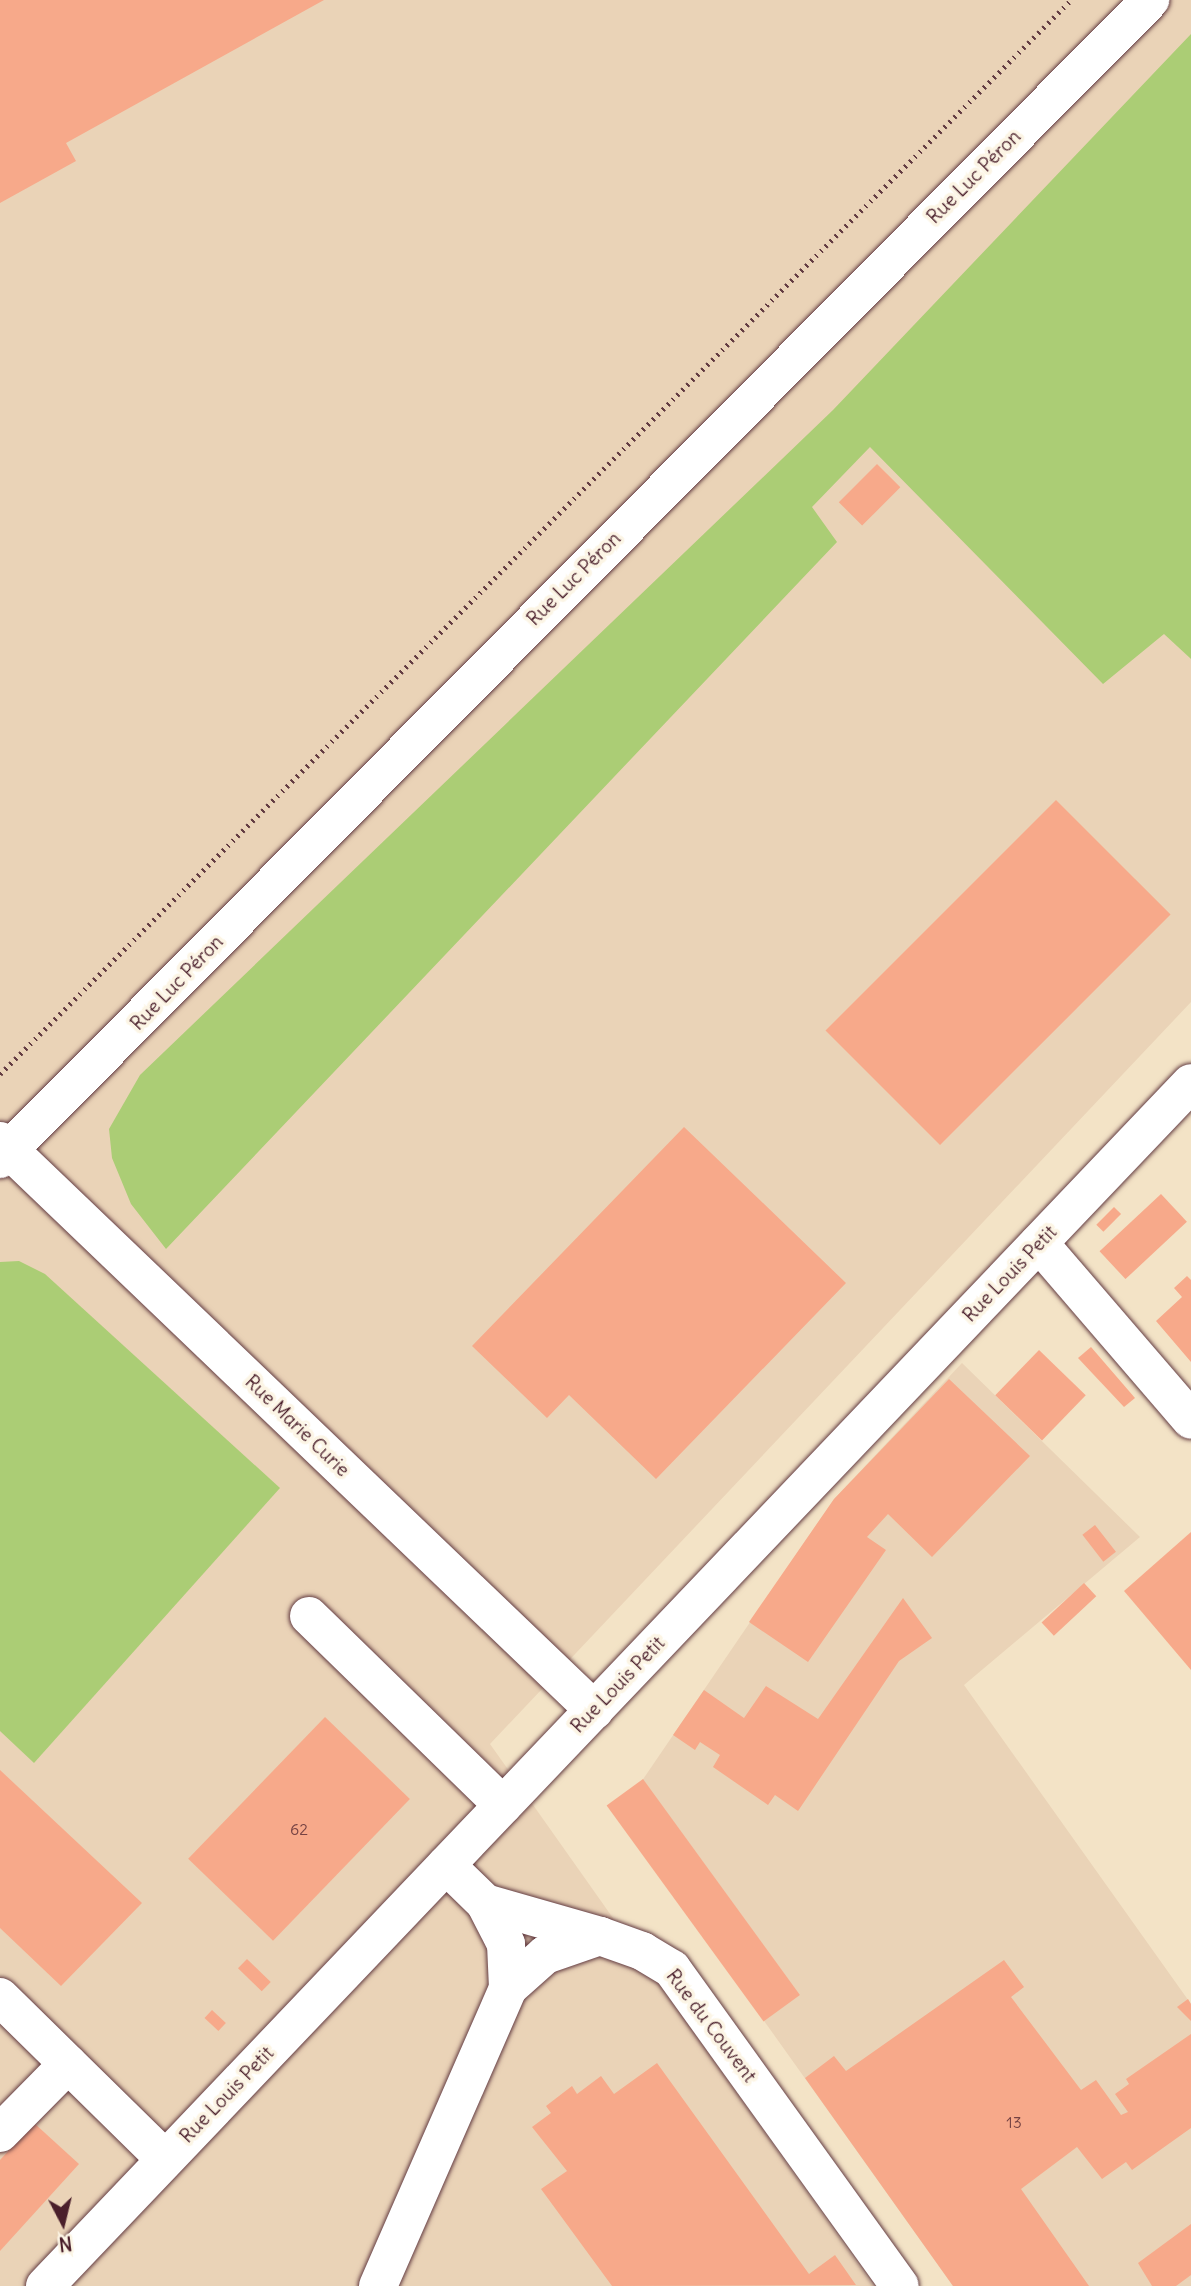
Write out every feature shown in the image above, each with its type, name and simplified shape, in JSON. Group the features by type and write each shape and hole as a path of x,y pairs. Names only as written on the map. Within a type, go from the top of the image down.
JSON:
{"street":[{"name":"Rue Luc Péron","path":"3,1150 1150,0"},
{"name":"Rue Louis Petit","path":"45,2286 1191,1083"},
{"name":"Rue Marie Curie","path":"3,1150 594,1710"},
{"path":"1040,1243 1191,1420"},
{"path":"309,1616 503,1804"},
{"name":"Rue du Couvent","path":"446,1865 485,1903 600,1936 659,1960 683,1982 900,2286"},
{"path":"485,1903 506,1944 508,1988"},
{"path":"378,2286 508,1988 545,1955 600,1936"},
{"path":"0,1997 165,2159"},
{"path":"0,2133 68,2064"}],"path":[{"path":"0,1074 1071,0"}],"shaded area":[{"path":"0,0 1191,0 1191,608 1165,634 1191,659 1191,1002 490,1744 873,2286 0,2286"},
{"path":"962,1363 1140,1537 964,1685 1191,2004 1191,2286 953,2286 618,1816 834,1499"}],"green space":[{"path":"1191,34 1191,659 1164,634 1103,684 870,447 812,507 837,542 166,1249 131,1204 112,1158 109,1129 140,1075 833,410"},
{"path":"19,1261 45,1274 280,1488 34,1763 0,1731 0,1262"}],"building":[{"path":"0,0 324,0 66,143 76,161 0,203"},
{"path":"877,464 900,487 862,526 839,502"},
{"path":"1056,800 1171,915 940,1145 825,1031"},
{"path":"684,1127 846,1283 656,1479 569,1395 547,1418 472,1346"},
{"path":"1161,1194 1187,1222 1125,1279 1100,1251"},
{"path":"1114,1207 1121,1214 1103,1232 1096,1225"},
{"path":"1187,1276 1191,1280 1191,1362 1156,1321 1182,1297 1174,1288"},
{"path":"1091,1347 1135,1398 1124,1407 1078,1358"},
{"path":"1039,1350 1086,1395 1042,1440 995,1395"},
{"path":"949,1379 1030,1456 932,1557 888,1514 867,1537 886,1550 808,1662 749,1622 834,1499"},
{"path":"1095,1525 1116,1552 1103,1562 1082,1535"},
{"path":"1191,1532 1191,1670 1124,1591"},
{"path":"1084,1583 1096,1596 1054,1636 1042,1623"},
{"path":"903,1598 932,1638 899,1661 798,1811 775,1795 768,1805 713,1767 720,1755 700,1742 695,1750 673,1735 704,1690 744,1718 766,1686 818,1719"},
{"path":"325,1717 410,1799 273,1941 188,1859"},
{"path":"0,1770 142,1903 61,1986 0,1928"},
{"path":"643,1779 800,1995 764,2021 607,1805"},
{"path":"247,1959 271,1982 262,1991 238,1968"},
{"path":"1004,1960 1024,1987 1011,1997 1081,2090 1096,2080 1121,2115 1128,2112 1115,2094 1129,2084 1126,2079 1191,2034 1191,2128 1132,2170 1126,2162 1102,2179 1077,2147 1021,2189 1089,2286 953,2286 805,2078 834,2056 846,2071"},
{"path":"1188,1999 1191,2004 1191,2021 1177,2007"},
{"path":"212,2010 226,2023 218,2031 204,2018"},
{"path":"657,2063 809,2274 835,2255 856,2285 612,2286 541,2189 567,2171 532,2127 551,2113 546,2106 572,2086 577,2094 601,2076 614,2094"},
{"path":"34,2123 79,2164 0,2251 0,2160"},
{"path":"1191,2224 1191,2275 1176,2286 1152,2286 1138,2263"}]}
